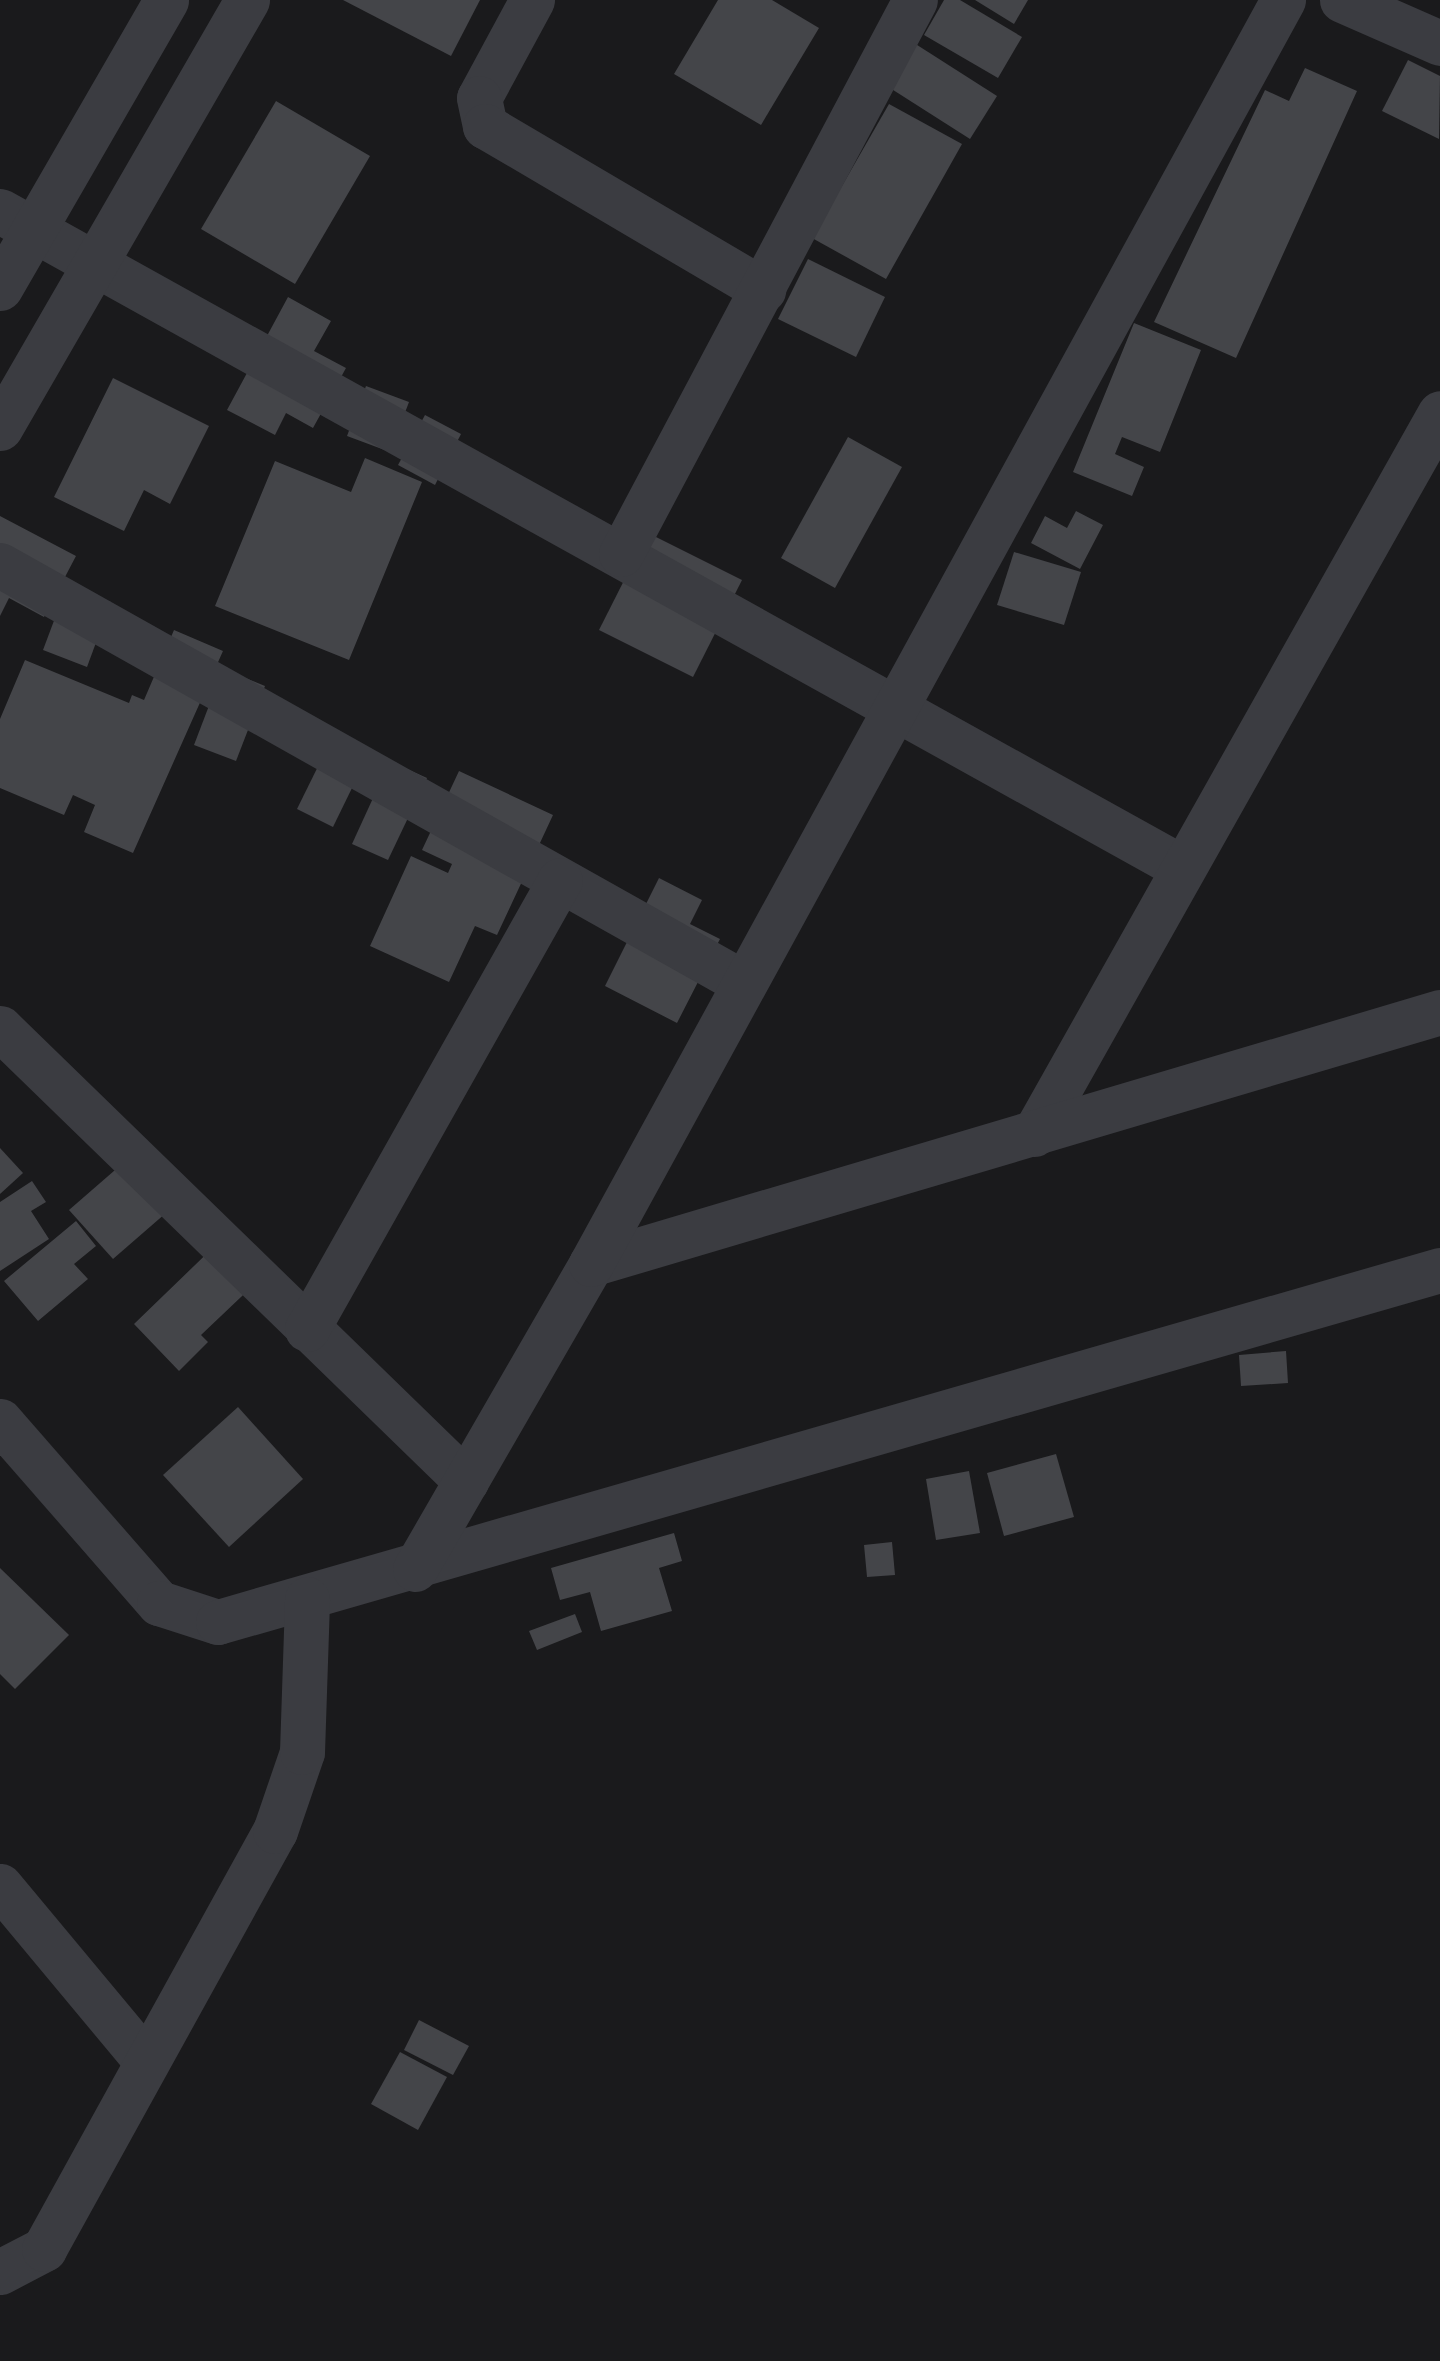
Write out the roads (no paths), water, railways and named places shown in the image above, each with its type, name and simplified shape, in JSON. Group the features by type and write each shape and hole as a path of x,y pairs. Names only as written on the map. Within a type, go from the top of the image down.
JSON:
{"street":[{"path":"0,288 17,220 166,0"},
{"path":"0,428 247,0"},
{"path":"532,0 479,98 485,126 763,290"},
{"path":"621,554 915,0"},
{"path":"415,1569 591,1264 1282,0"},
{"path":"1342,0 1440,43"},
{"path":"17,220 899,706 1181,867"},
{"path":"1034,1134 1440,413"},
{"path":"0,565 742,982"},
{"path":"308,1329 560,880"},
{"path":"591,1264 1440,1012"},
{"path":"0,1028 466,1481"},
{"path":"0,1421 170,1612 218,1622 1440,1270"},
{"path":"0,2272 44,2248 287,1802 307,1703 307,1599"},
{"path":"0,1886 144,2059"}]}
